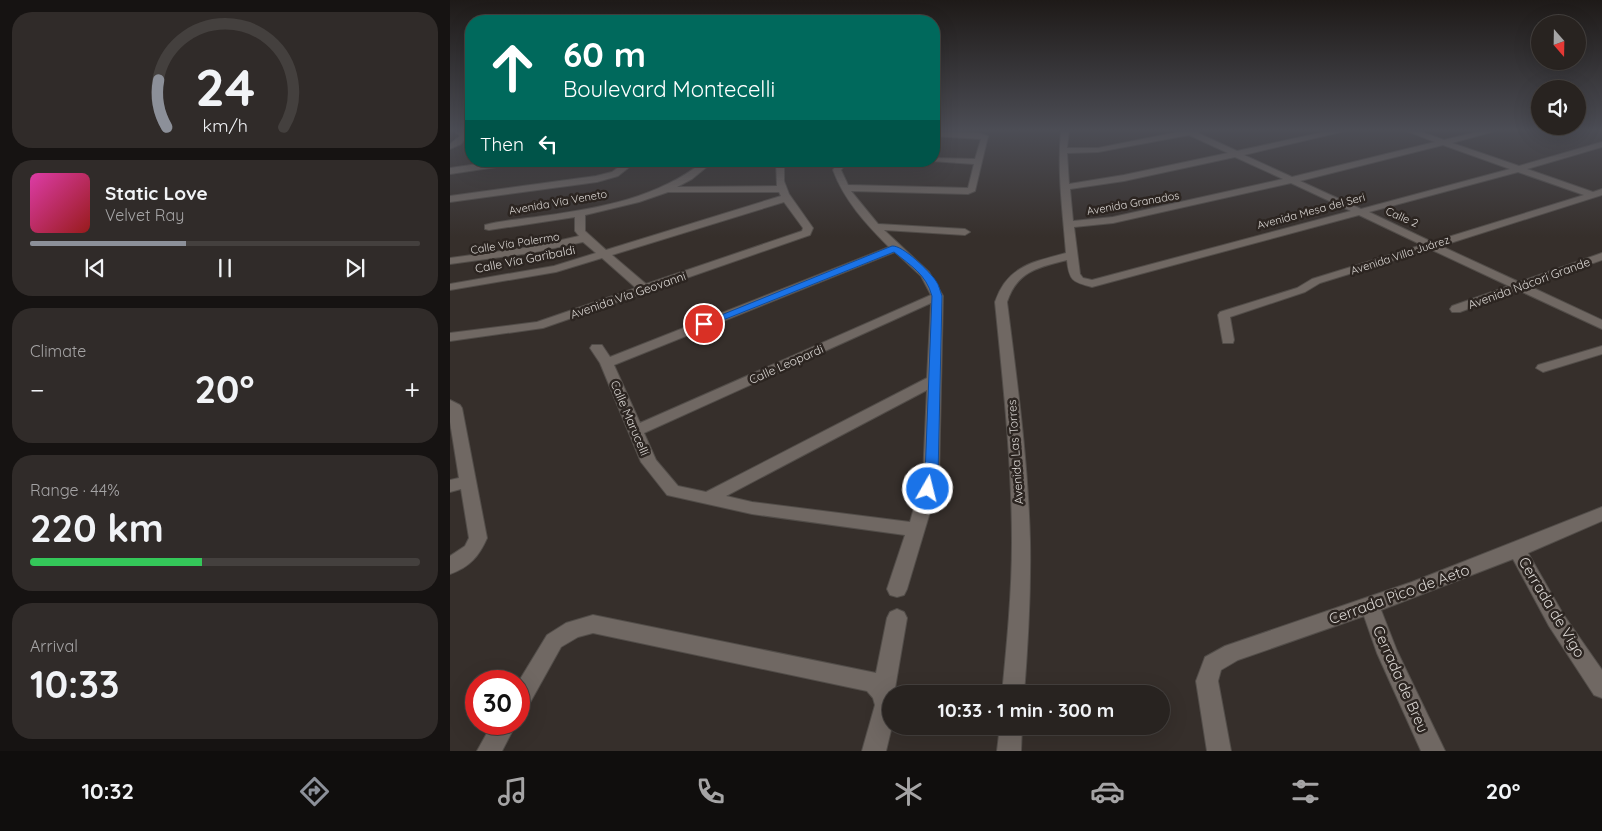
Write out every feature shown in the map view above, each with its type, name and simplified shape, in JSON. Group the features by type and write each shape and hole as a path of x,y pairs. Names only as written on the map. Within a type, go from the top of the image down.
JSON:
{"street":[{"path":"450,170 462,166"},
{"path":"844,188 962,192 972,189 978,166"},
{"path":"1064,166 1072,255"},
{"path":"1065,187 1109,181 1180,166"},
{"name":"Calle 2","path":"1264,166 1602,324"},
{"name":"Avenida Granados","path":"1070,224 1112,220 1350,166"},
{"path":"1512,166 1599,195"},
{"name":"Avenida Mesa del Seri","path":"1072,255 1074,275 1085,283 1100,283 1358,210 1525,166"},
{"path":"450,170 472,167"},
{"path":"450,199 597,179 615,174 625,167"},
{"name":"Avenida Vía Veneto","path":"489,227 580,213 624,203 667,190 692,177 703,167"},
{"path":"667,190 785,194 779,171 780,167"},
{"path":"839,167 837,170 844,188 876,227 896,248 922,270 933,283 937,296 932,476 898,589"},
{"name":"Avenida Vía Geovanni","path":"450,337 539,325 802,234 808,228 785,194"},
{"name":"Calle Vía Garibaldi","path":"450,287 556,269 605,255 785,194"},
{"name":"Avenida Villa Juárez","path":"1228,340 1224,315 1301,290 1316,281 1432,244 1599,195"},
{"path":"580,213 582,234 645,289"},
{"path":"876,227 965,232"},
{"name":"Calle Vía Palermo","path":"450,253 582,234"},
{"name":"Calle Vía Palermo","path":"450,261 531,250 582,234"},
{"path":"607,363 896,248"},
{"name":"Avenida Las Torres","path":"1015,685 1020,617 1021,540 1014,415 1001,302 1004,289 1011,279 1022,271 1072,255"},
{"name":"Avenida Nácori Grande","path":"1456,309 1602,256"},
{"name":"Calle Leopardi","path":"636,432 937,296"},
{"name":"Calle Marucelli","path":"597,348 607,363 649,462 673,491 752,508 915,530"},
{"path":"1543,368 1602,350"},
{"path":"707,499 935,380"},
{"path":"452,406 478,538 472,551 454,564"},
{"path":"450,486 468,482"},
{"name":"Cerrada Pico de Aeto","path":"1219,751 1207,681 1212,664 1232,653 1370,606 1518,550 1602,514"},
{"name":"Cerrada de Vigo","path":"1518,550 1556,620 1602,688"},
{"name":"Cerrada de Breu","path":"1370,606 1388,653 1433,751"},
{"path":"884,685 897,618"},
{"path":"530,682 554,641 573,629 593,624 873,682 882,691"},
{"path":"874,751 882,720"},
{"path":"489,751 498,735"},
{"path":"1009,751 1010,735"}],"route":[{"path":"704,324 896,248 922,270 933,283 937,296 932,476 928,489"}]}
